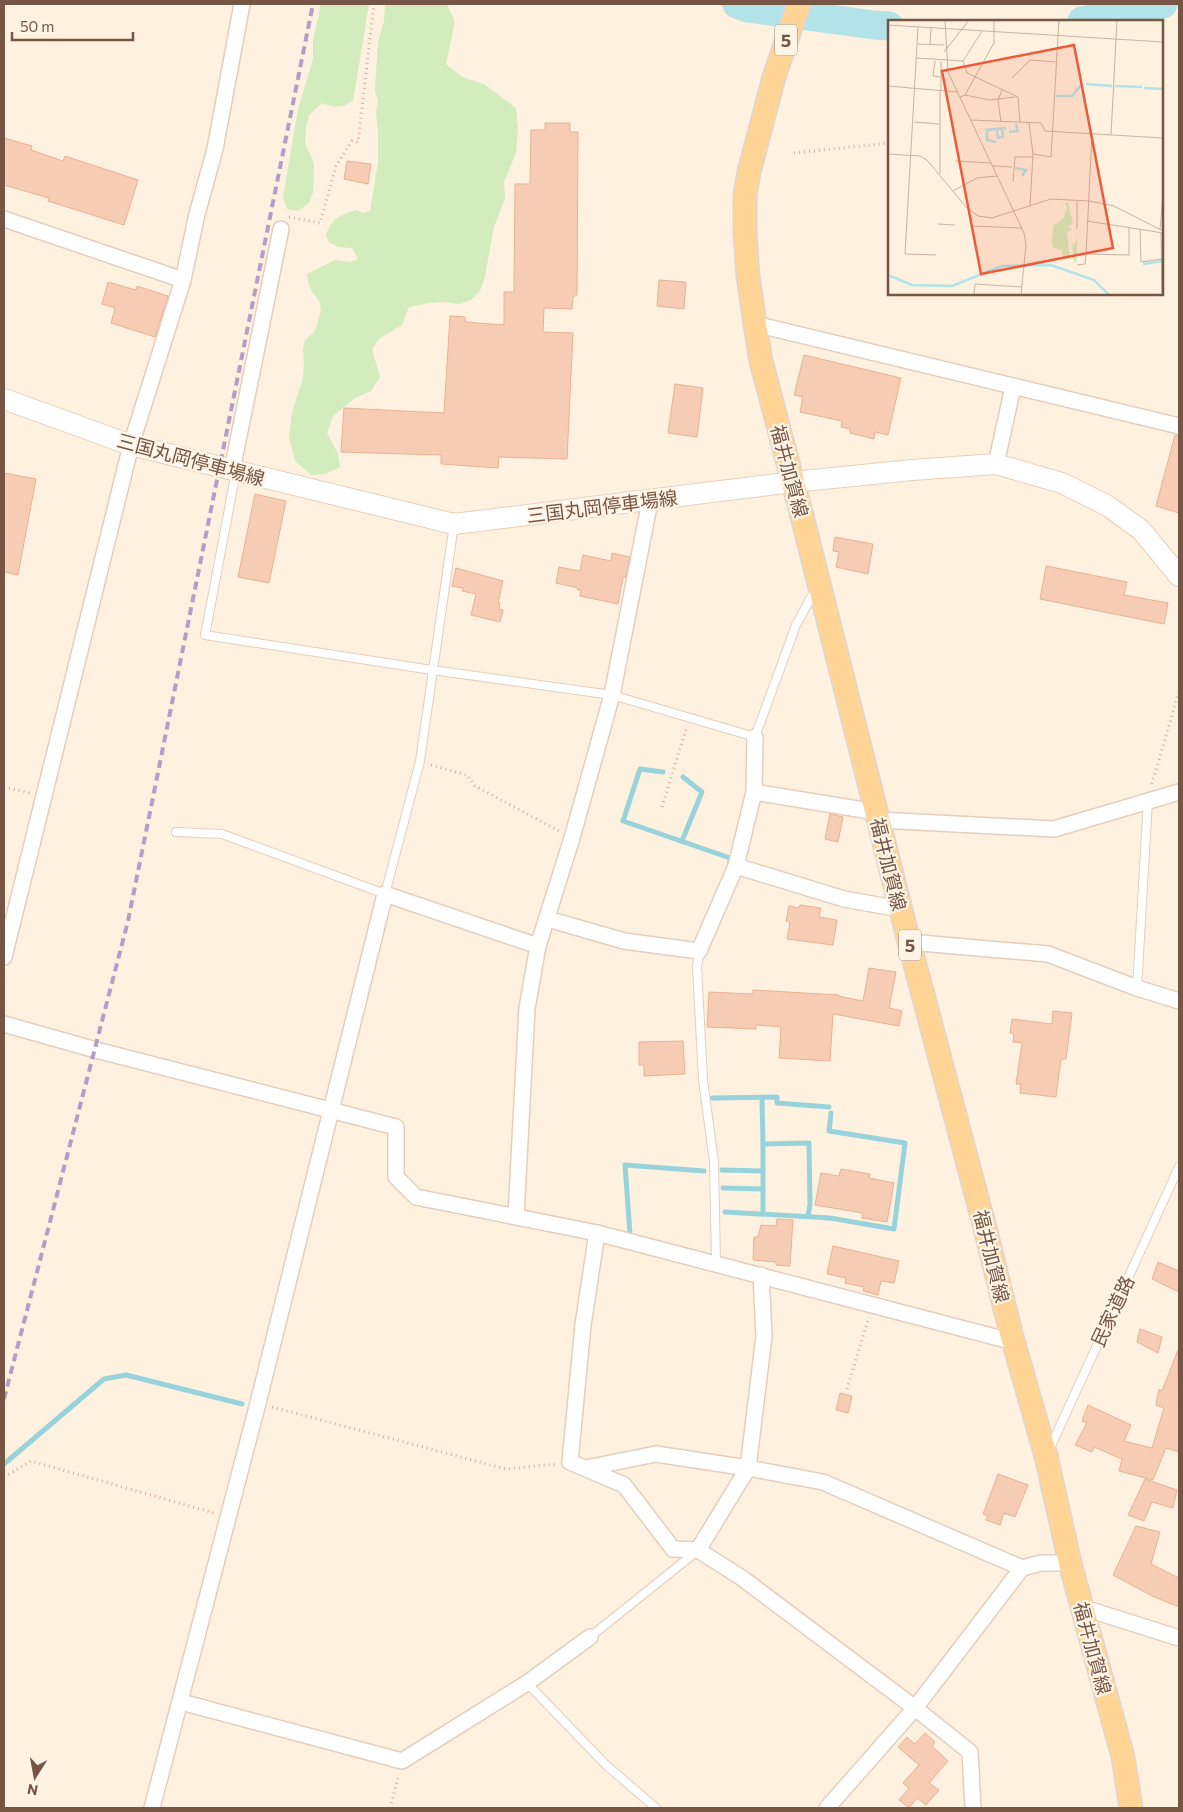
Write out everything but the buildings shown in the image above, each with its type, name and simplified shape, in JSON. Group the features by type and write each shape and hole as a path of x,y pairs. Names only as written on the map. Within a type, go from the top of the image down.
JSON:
{"main road":[{"name":"福井加賀線","path":"799,4 774,77 745,195 744,233 755,324 762,361 900,909 1014,1342 1046,1456 1081,1607 1122,1757 1131,1808"},
{"name":"三国丸岡停車場線","path":"4,399 131,445 454,524 793,482 996,464 1062,483 1108,506 1141,530 1179,576"}],"street":[{"path":"4,957 131,445 183,280 197,214 215,149 242,4"},
{"path":"4,219 183,280"},
{"path":"234,471 281,228"},
{"path":"755,324 1179,426"},
{"path":"996,464 1014,387"},
{"path":"516,1216 527,1008 538,946 572,838 612,695 650,501"},
{"path":"548,919 624,941 698,951 736,866 754,792 756,737"},
{"path":"754,792 877,816 1054,829 1179,792"},
{"path":"736,866 844,899 900,909"},
{"path":"152,1808 258,1403 385,894 538,946"},
{"path":"909,942 1048,954 1137,988 1179,1001"},
{"path":"4,1024 105,1053 396,1126 396,1178 416,1197 597,1234 1014,1342"},
{"path":"597,1234 584,1325 570,1462 624,1485 673,1549 698,1550 742,1578 915,1708 970,1752 973,1808"},
{"path":"698,1550 748,1468 764,1336 761,1276"},
{"path":"586,1468 656,1454 822,1482 1022,1568"},
{"path":"827,1808 915,1708 1022,1568 1041,1563 1070,1563"},
{"path":"1081,1607 1179,1638"},
{"path":"181,1702 402,1761 527,1683 590,1637"}],"lane":[{"path":"234,471 205,635 432,670 612,695 756,737 796,625 818,584"},
{"path":"176,832 222,834 385,894 420,762 454,524"},
{"path":"1137,988 1148,800"},
{"path":"698,951 697,967 703,1080 714,1162 716,1264"},
{"name":"民家道路","path":"1046,1456 1179,1167"},
{"path":"590,1637 698,1550"},
{"path":"527,1683 606,1765 656,1808"}],"path":[{"path":"281,228 285,216 320,223 336,166 352,140 358,142 374,4"},
{"path":"794,153 888,143"},
{"path":"1148,800 1179,691"},
{"path":"662,807 689,717"},
{"path":"420,762 467,775 475,786 572,838"},
{"path":"4,787 43,796"},
{"path":"847,1389 872,1305"},
{"path":"258,1403 506,1469 570,1462"},
{"path":"4,1477 31,1461 228,1517"},
{"path":"390,1808 402,1761"}],"green space":[{"path":"320,4 369,4 353,101 338,106 322,103 309,115 305,144 314,163 313,192 309,203 298,211 287,209 283,197 298,109 313,59 313,39"},
{"path":"385,4 447,5 455,21 446,64 462,77 484,84 516,108 518,128 516,153 504,182 505,198 494,227 485,276 480,291 471,300 459,304 445,302 409,307 402,325 379,339 372,349 380,377 371,391 355,398 333,416 327,433 338,454 340,467 325,474 311,475 295,461 289,436 292,413 303,378 303,349 305,340 315,331 321,310 319,300 309,286 307,274 335,260 350,262 358,259 352,248 338,247 329,242 326,235 331,224 340,216 356,210 363,213 370,211 378,162 376,112 378,100 375,92 378,42 384,21"}],"waterway":[{"path":"737,4 748,8 888,26"},
{"path":"1087,20 1163,4"},
{"path":"663,772 640,769 623,821 730,858 730,863"},
{"path":"682,841 702,792 683,777"},
{"path":"762,1097 763,1144"},
{"path":"712,1098 777,1097 777,1103 829,1107"},
{"path":"725,1212 830,1218 894,1229 905,1143 829,1131 831,1113"},
{"path":"763,1214 763,1144 809,1143 810,1205 808,1216"},
{"path":"630,1234 625,1165 704,1171"},
{"path":"722,1170 763,1171"},
{"path":"723,1188 763,1189"},
{"path":"4,1464 104,1379 126,1375 242,1404"}],"railway":[{"path":"4,1399 128,921 313,4"}]}
